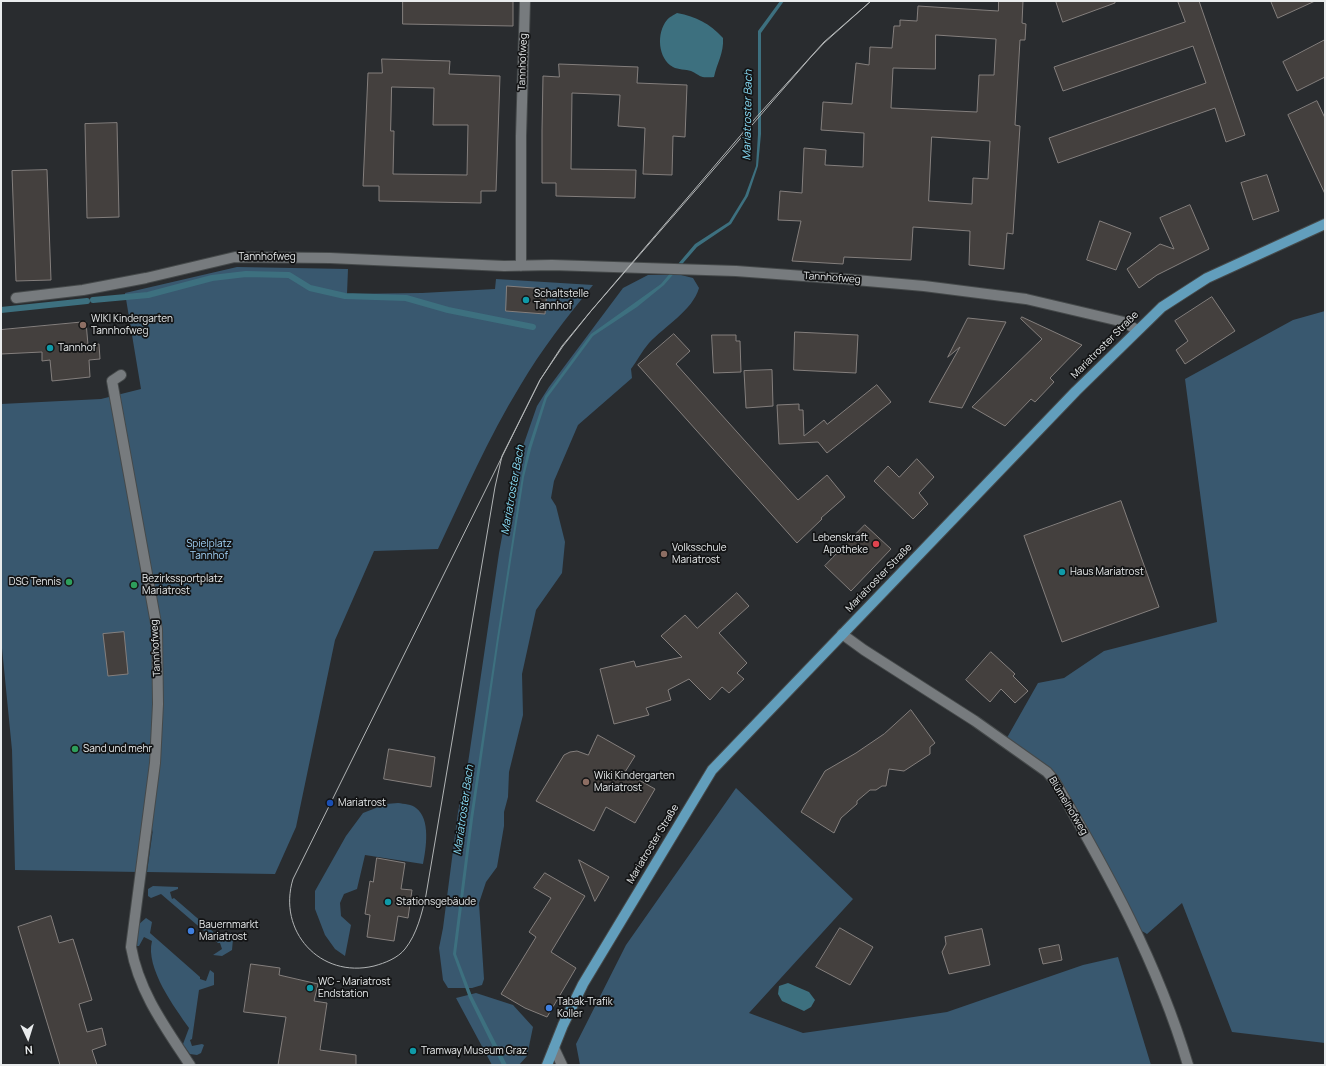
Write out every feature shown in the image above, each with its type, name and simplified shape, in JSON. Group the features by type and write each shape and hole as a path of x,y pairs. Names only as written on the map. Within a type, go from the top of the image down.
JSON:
{"main road":[{"name":"Mariatroster Straße","path":"547,1065 583,984 712,770 1137,330 1162,307 1207,278 1325,224"}],"street":[{"name":"Tannhofweg","path":"521,266 521,136 526,1"},
{"name":"Tannhofweg","path":"16,298 83,290 146,278 235,257 330,258 521,266 552,265 736,271 924,286 1026,299 1124,322 1137,330"},
{"name":"Tannhofweg","path":"121,375 112,381 157,629 158,704 155,763 131,947 134,962 152,1007 190,1065"},
{"name":"Blümelhofweg","path":"842,634 864,650 975,721 1047,772 1054,780 1106,869 1135,927 1160,985 1188,1065"},
{"path":"554,1048 562,1065"}],"green space":[{"name":"Spielplatz Tannhof","path":"237,267 348,269 347,294 422,293 495,289 496,279 593,285 545,347 508,406 477,466 438,549 374,551 335,640 296,827 275,874 147,872 153,829 140,872 15,870 12,750 1,638 1,404 101,399 141,389 125,293"},
{"path":"648,275 681,275 693,278 699,288 691,304 646,346 631,369 632,378 578,425 554,481 551,498 556,506 565,542 562,573 536,610 522,674 523,715 509,772 508,797 504,812 504,826 497,867 486,882 479,903 484,979 482,985 472,988 448,988 443,980 439,948 458,812 468,763 499,553 514,472 537,406 549,387 623,288"},
{"path":"1325,311 1325,1043 1232,1032 1182,903 1147,934 1135,927 1054,780 1004,743 1038,683 1064,678 1104,651 1217,622 1185,379 1293,320"},
{"path":"736,788 853,899 749,1013 803,1033 947,1012 1083,965 1118,957 1151,1065 580,1065 576,1044 626,945"},
{"path":"386,804 408,804 414,807 421,813 424,819 426,834 423,864 365,855 357,889 344,894 340,903 341,916 351,925 345,956 335,949 325,935 315,909 315,891 346,836 363,813"},
{"path":"153,886 178,887 178,889 170,892 172,899 174,898 218,936 231,932 233,939 232,950 222,956 213,955 222,949 220,943 218,943 161,894 151,898 148,896 148,889"},
{"path":"146,918 152,922 150,933 200,977 200,979 206,981 210,970 214,973 214,985 199,990 192,1039 190,1040 192,1046 204,1045 201,1053 197,1055 190,1054 183,1044 189,1028 169,999 157,975 151,952 152,941 144,937 139,946 137,946 138,925"},
{"path":"476,993 513,1005 533,1027 527,1056 519,1065 492,1065 456,998"}],"shaded area":[{"name":"Mariatroster Bach","path":"780,1 784,1 761,33 761,134 758,166 748,196 731,224 697,247 664,285 637,307 593,336 547,398 531,449 524,477 499,638 473,819 456,954 472,996 507,1065 502,1065 469,998 453,954 470,819 522,476 528,448 545,396 591,334 661,284 695,244 729,222 745,196 756,166 758,134 758,31"},
{"path":"677,13 691,16 702,21 713,28 723,38 721,53 714,77 703,77 691,71 675,68 664,58 660,45 663,25 670,17"},
{"path":"788,983 809,992 815,1000 811,1007 804,1011 782,1001 778,994 779,986"}],"building":[{"path":"403,1 513,1 513,26 403,24"},
{"path":"999,1 1023,1 1022,23 1026,24 1025,40 1020,40 1015,125 1020,126 1013,234 1007,233 1004,269 969,265 970,231 913,227 911,260 844,257 843,264 792,261 801,221 778,220 780,191 802,193 804,148 826,150 825,165 863,167 864,133 821,130 823,102 852,104 856,63 869,65 870,47 892,48 894,26 900,26 900,20 917,21 918,6 998,11","holes":["936,35 996,39 994,75 979,75 977,112 891,108 893,68 935,69","932,137 990,141 988,179 973,178 972,204 929,201"]},
{"path":"1056,1 1115,1 1115,3 1063,22"},
{"path":"1178,1 1199,1 1245,135 1226,142 1215,108 1058,163 1049,138 1206,83 1193,46 1063,91 1054,67 1185,22"},
{"path":"1271,1 1315,1 1278,18"},
{"path":"1325,40 1325,77 1297,91 1283,62"},
{"path":"382,59 450,61 449,74 500,76 496,191 481,191 481,203 379,201 379,186 363,186 368,73 382,73","holes":["392,87 434,88 433,125 468,125 467,175 393,174 394,131 391,131"]},
{"path":"559,64 638,67 637,83 687,85 685,137 673,136 672,175 643,174 645,128 618,126 620,95 572,93 571,169 636,170 635,198 556,196 556,183 542,183 543,76 559,77"},
{"path":"1317,101 1325,118 1325,194 1288,115"},
{"path":"117,123 119,217 87,218 85,124"},
{"path":"47,170 51,280 16,281 12,171"},
{"path":"1267,175 1279,211 1253,220 1241,183"},
{"path":"1190,205 1209,249 1157,275 1139,288 1127,269 1160,244 1174,249 1160,218"},
{"path":"1100,221 1131,233 1116,270 1087,260"},
{"name":"Schaltstelle Tannhof","path":"507,286 547,289 545,314 506,311"},
{"path":"1212,297 1235,331 1185,364 1176,350 1188,341 1175,321"},
{"path":"1022,317 1082,345 1050,378 1054,382 1035,402 1031,399 1005,426 972,407 1042,339 1021,319"},
{"path":"968,318 1006,322 962,408 929,402 960,347 948,357"},
{"name":"Tannhof","path":"86,322 88,345 99,344 100,359 89,360 90,377 52,381 50,360 42,361 42,352 1,354 1,330"},
{"path":"795,332 858,335 856,373 794,370"},
{"path":"674,334 690,351 676,364 798,500 827,475 845,497 821,518 822,519 797,543 638,365"},
{"path":"712,335 736,335 736,341 740,341 741,372 714,373"},
{"path":"772,370 773,406 746,408 744,371"},
{"path":"877,385 891,402 827,453 818,442 779,444 777,405 799,404 799,410 803,410 804,436 824,420 827,424"},
{"path":"917,459 934,477 919,493 928,504 913,519 874,481 888,466 899,477"},
{"name":"Haus Mariatrost","path":"1121,501 1159,607 1062,642 1024,536"},
{"path":"865,525 891,549 851,591 825,566"},
{"path":"737,593 749,606 719,633 747,663 737,673 744,679 729,693 722,687 710,700 689,679 668,690 671,700 646,708 649,715 614,724 600,669 634,661 636,667 682,657 661,636 685,615 697,628"},
{"path":"124,632 128,674 108,676 103,634"},
{"path":"991,652 1015,674 1013,676 1028,691 1015,703 1001,689 990,702 966,680"},
{"path":"911,710 935,743 930,747 930,754 904,771 889,769 886,786 882,786 876,790 870,790 857,801 857,804 841,818 834,833 801,812 825,771 856,753 884,734"},
{"path":"598,735 635,756 625,772 655,789 635,823 606,807 594,831 536,801 564,755 577,751 588,755"},
{"path":"389,749 435,757 431,787 384,779"},
{"name":"Stationsgebäude","path":"377,858 405,863 401,889 412,890 408,918 398,916 394,941 367,937 370,915 365,914 370,881 373,882"},
{"path":"579,860 609,877 595,901"},
{"path":"545,873 585,896 551,952 576,968 547,1017 525,1008 501,994 536,937 529,932 551,898 534,888"},
{"path":"51,916 59,943 73,939 92,1000 79,1004 87,1032 102,1028 106,1045 92,1050 97,1065 60,1065 18,927"},
{"path":"840,928 873,947 850,985 816,967"},
{"path":"982,929 990,965 949,974 942,952 946,944 945,937"},
{"path":"1059,945 1062,960 1043,964 1039,949"},
{"path":"251,964 280,968 279,975 318,984 314,1001 327,1003 320,1050 356,1055 356,1065 278,1065 286,1017 244,1012"}],"waterway":[{"path":"93,300 148,295 212,278 246,274 289,275 310,288 345,296 406,298 448,310 533,327"},
{"path":"1,310 87,301"}],"tram line":[{"path":"871,1 824,42 752,122 590,312 562,346 540,380 293,879 290,898 291,916 297,933 307,947 320,958 336,965 354,968 378,965 399,955 405,949 416,930 426,895 495,487 502,456 540,380 563,346 591,311 810,58 824,43 871,1"}],"place":[{"name":"Schaltstelle Tannhof","path":"526,300"},
{"name":"WIKI Kindergarten Tannhofweg","path":"83,325"},
{"name":"Tannhof","path":"50,348"},
{"name":"Lebenskraft Apotheke","path":"876,544"},
{"name":"Volksschule Mariatrost","path":"664,554"},
{"name":"Haus Mariatrost","path":"1062,572"},
{"name":"DSG Tennis","path":"69,582"},
{"name":"Bezirkssportplatz Mariatrost","path":"134,585"},
{"name":"Sand und mehr","path":"75,749"},
{"name":"Wiki Kindergarten Mariatrost","path":"586,782"},
{"name":"Mariatrost","path":"330,803"},
{"name":"Stationsgebäude","path":"388,902"},
{"name":"Bauernmarkt Mariatrost","path":"191,931"},
{"name":"WC - Mariatrost Endstation","path":"310,988"},
{"name":"Tabak-Trafik Koller","path":"549,1008"},
{"name":"Tramway Museum Graz","path":"413,1051"}]}
